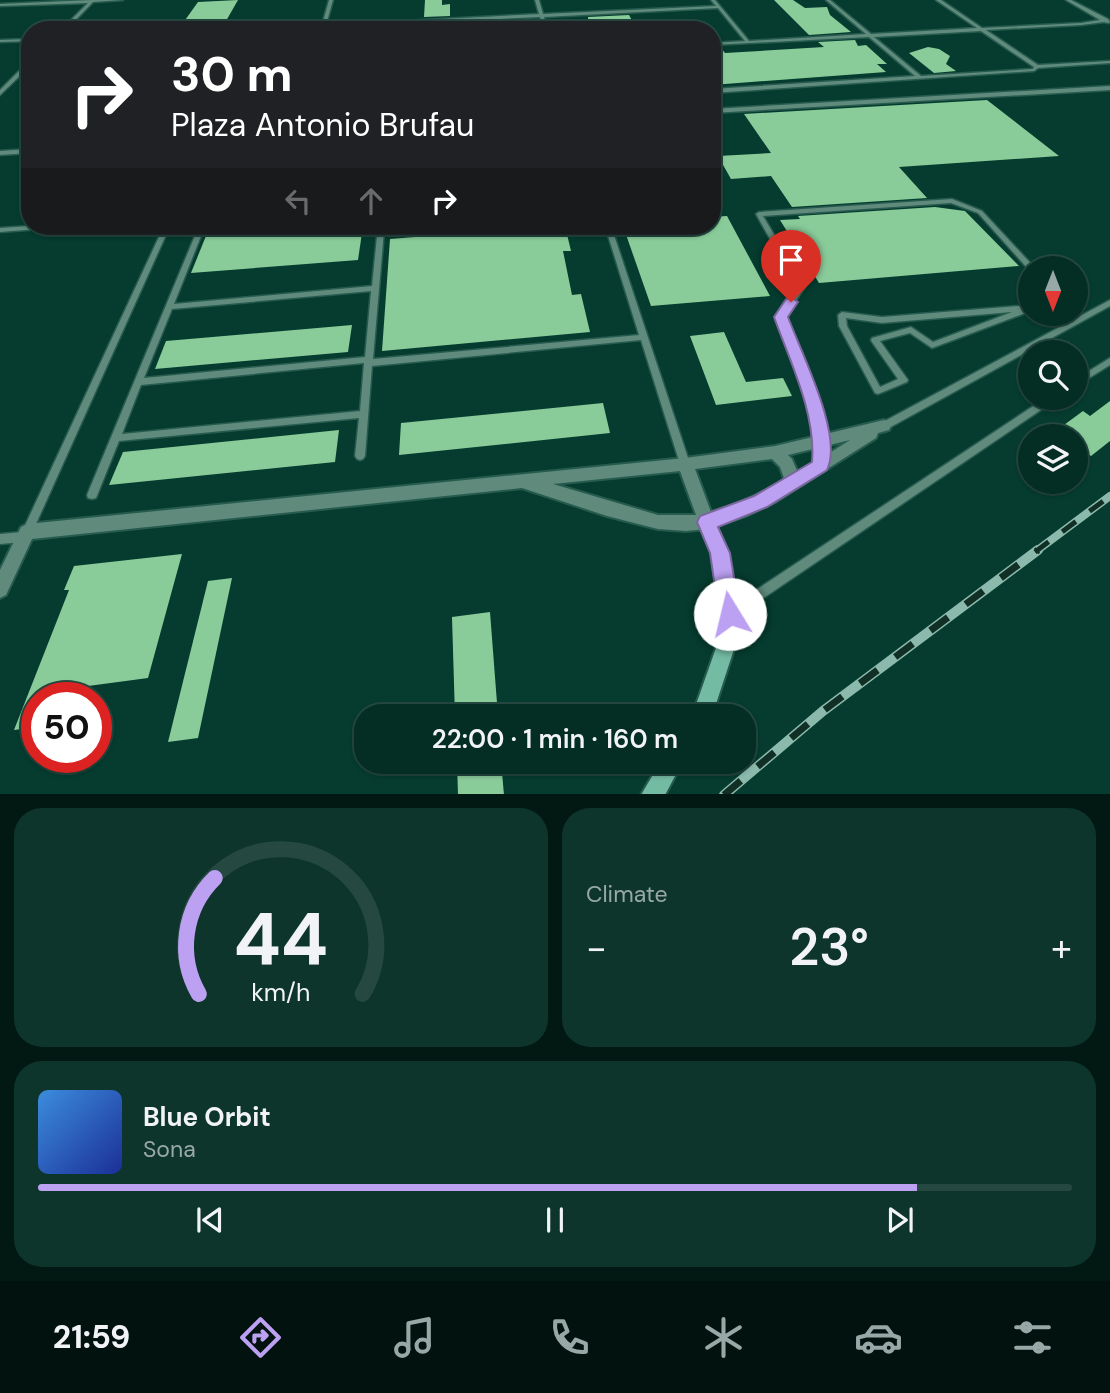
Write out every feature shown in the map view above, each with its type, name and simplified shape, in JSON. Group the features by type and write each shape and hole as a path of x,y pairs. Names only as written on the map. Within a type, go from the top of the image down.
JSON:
{"main road":[{"path":"706,704 732,628 720,553 707,522"},
{"path":"652,794 665,774"}],"street":[{"path":"516,479 660,522 707,522 761,502 884,426"},
{"path":"0,589 25,535 516,479 685,464 775,452 884,426"},
{"path":"821,465 822,442"},
{"path":"775,452 787,464 793,482"},
{"path":"685,464 707,522"}],"lane":[{"path":"0,5 121,0"},
{"path":"325,21 331,0"},
{"path":"537,0 544,21"},
{"path":"713,0 748,42"},
{"path":"828,0 920,78"},
{"path":"938,0 1037,67"},
{"path":"1068,0 1108,22"},
{"path":"72,21 93,1"},
{"path":"441,21 719,7"},
{"path":"721,44 1108,22"},
{"path":"0,41 21,40"},
{"path":"721,90 1034,70 1037,67 1110,62"},
{"path":"0,93 21,72"},
{"path":"721,110 1110,88"},
{"path":"0,153 21,152"},
{"path":"822,442 811,396 781,317 801,287 759,214 952,201 980,212 1021,256"},
{"path":"0,229 21,228"},
{"path":"0,539 25,535 163,235"},
{"path":"92,495 198,235"},
{"path":"360,456 380,235"},
{"path":"611,235 685,464"},
{"path":"169,307 375,288"},
{"path":"884,426 1110,303"},
{"path":"1031,308 932,345 911,330 875,340 904,380 878,391 843,326 842,315 883,320 1031,308"},
{"path":"138,382 644,337"},
{"path":"1088,375 1110,361"},
{"path":"730,614 1035,410"},
{"path":"115,438 364,414"}],"building":[{"path":"238,0 226,21 184,21 198,2"},
{"path":"425,0 442,0 442,5 450,4 450,16 424,17"},
{"path":"774,0 793,0 805,8 827,7 830,15 851,32 809,35"},
{"path":"629,15 632,21 588,21 588,17"},
{"path":"855,40 858,46 866,45 887,64 877,64 886,72 721,84 721,48 725,53 824,47 818,42"},
{"path":"928,47 939,49 950,56 946,64 956,71 934,73 909,53"},
{"path":"987,100 1059,156 899,167 927,198 792,207 771,176 731,179 721,161 721,156 771,153 744,114"},
{"path":"935,207 965,211 1018,266 819,283 780,220 800,219 798,216"},
{"path":"721,216 727,216 770,296 651,306 626,235 721,235"},
{"path":"206,235 362,235 358,260 191,273"},
{"path":"440,235 567,235 571,251 563,251 572,295 581,294 590,332 382,351 390,239"},
{"path":"352,325 348,352 155,369 166,341"},
{"path":"724,332 746,382 783,378 792,396 716,405 690,336"},
{"path":"1110,401 1110,441 1091,456 1088,454 1088,424 1065,424 1083,411 1090,416"},
{"path":"603,403 610,433 399,455 401,423"},
{"path":"339,430 335,462 109,485 123,452"},
{"path":"182,554 148,678 112,683 33,682 69,590 64,590 74,566"},
{"path":"232,578 198,738 168,742 208,581"},
{"path":"490,612 497,704 455,704 452,617"},
{"path":"21,712 21,729 14,730"},
{"path":"457,774 502,774 504,794 458,794"}],"railway":[{"path":"1035,552 1110,496"},
{"path":"725,794 823,711 1038,550"}],"route":[{"path":"730,614 720,553 707,522 761,502 821,465 822,442 811,396 781,317 791,302"}]}
